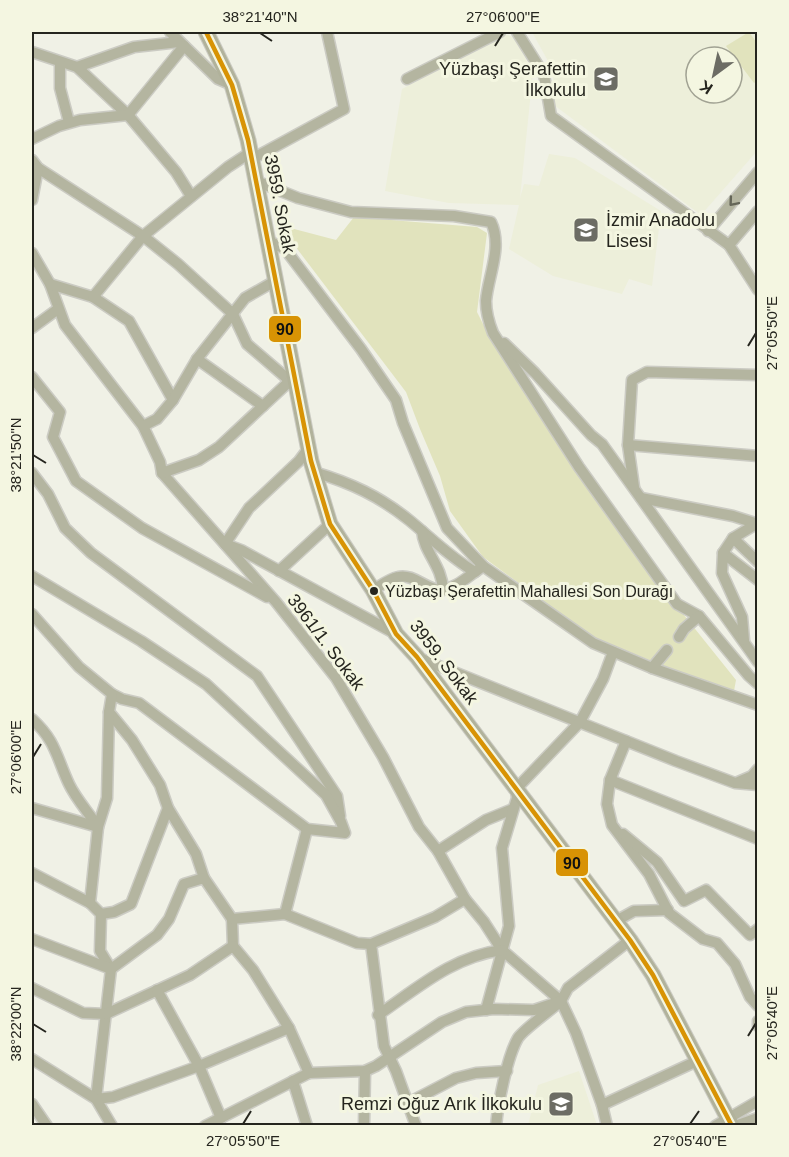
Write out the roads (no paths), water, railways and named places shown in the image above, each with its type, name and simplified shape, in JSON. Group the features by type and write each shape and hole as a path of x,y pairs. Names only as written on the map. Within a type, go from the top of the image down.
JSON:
{"street":[{"path":"170,32 218,79 232,85"},
{"name":"3959. Sokak","path":"206,32 232,85 251,156 292,379 314,472 330,524 373,590 396,634 417,657 630,940 652,975 727,1123"},
{"path":"93,297 143,236 228,167 344,109 327,32"},
{"path":"407,80 500,32"},
{"path":"517,32 544,75 551,116 729,245 758,290"},
{"path":"77,67 134,47 182,44"},
{"path":"32,139 69,122 93,117 128,116 182,44"},
{"path":"32,52 77,67 128,116 176,172 191,196"},
{"path":"60,62 60,88 69,122"},
{"path":"32,200 35,164 143,236 178,264 233,314 247,344 292,379 219,447 199,460 162,473"},
{"path":"708,231 758,172"},
{"path":"256,181 298,198 351,212 454,216 491,222 495,241 486,302 488,320 493,333 532,396 629,539 677,604 699,616 758,684"},
{"path":"729,245 758,211"},
{"path":"267,240 285,249 361,349 396,400 403,423 447,528 479,569"},
{"name":"3961/1. Sokak","path":"32,253 36,271 50,284 65,325 143,426 160,462 162,473 276,602 336,678 383,757 419,827 438,851 465,899 484,922 502,950 561,1001 576,1033 603,1105 608,1125"},
{"path":"143,426 157,419 173,400 197,359 245,298 275,281"},
{"path":"50,284 93,297 129,321 173,400"},
{"path":"32,328 58,309"},
{"path":"493,333 536,373 591,435 602,444 758,662"},
{"path":"197,359 263,406"},
{"path":"637,494 628,446 632,380 646,372 758,375"},
{"path":"32,377 60,412 53,437 76,481 142,528 276,602"},
{"path":"628,446 758,456"},
{"path":"308,449 299,461 249,508 225,544 241,549 396,634"},
{"path":"32,472 48,494 64,528 91,553 257,676 337,796 341,822"},
{"path":"314,472 348,482 376,497 422,531 460,564 479,569 593,643 652,668 758,705"},
{"path":"637,494 733,516 757,524"},
{"path":"279,571 330,524"},
{"path":"744,641 742,617 722,573 723,553 733,538 757,524"},
{"path":"422,531 423,542 442,577 443,590"},
{"path":"733,538 758,562"},
{"path":"723,553 758,580"},
{"path":"373,590 399,576 443,590 456,585 479,569"},
{"path":"32,576 141,641 206,684 326,795 345,833 308,829 139,703 112,694 79,667 32,614"},
{"path":"679,637 684,629 699,616"},
{"path":"652,668 668,650"},
{"path":"486,1010 509,926 502,848 517,798 516,789 580,722 603,679 613,652"},
{"path":"417,657 735,783 758,785"},
{"path":"90,903 98,827 107,798 109,712 112,694"},
{"path":"109,712 132,740 160,784 168,808 196,854 204,878 232,919 233,946 253,970 289,1028 309,1073"},
{"path":"32,719 43,729 57,750 69,786 98,827"},
{"path":"626,741 610,780 607,804 612,825 649,874 668,910 683,925 703,939 717,943 735,964 750,996 758,1005"},
{"path":"735,783 752,776 758,769"},
{"path":"610,780 758,839"},
{"path":"32,808 98,827"},
{"path":"101,914 114,912 131,904 168,808"},
{"path":"438,851 486,820 513,809"},
{"path":"612,825 657,861 684,902 706,890 750,935 758,929"},
{"path":"285,914 308,829"},
{"path":"32,873 90,903 101,914 99,951 111,969 96,1099"},
{"path":"111,969 157,934 169,919 184,884 204,878"},
{"path":"232,919 285,914 357,943 371,944 435,917 465,899"},
{"path":"616,921 634,911 668,910"},
{"path":"32,939 111,969"},
{"path":"496,1125 507,1071 518,1037 561,1001 568,988 630,940"},
{"path":"371,944 378,1015 384,1046 416,1125"},
{"path":"32,988 83,1013 106,1014 190,975 233,946"},
{"path":"378,1015 461,960 502,950"},
{"path":"157,990 199,1066 213,1123 309,1073 365,1071 442,1022 466,1012 534,1010 561,1001"},
{"path":"758,1021 758,1026"},
{"path":"96,1099 113,1097 199,1066 289,1028"},
{"path":"32,1059 96,1099 112,1125"},
{"path":"603,1105 697,1061"},
{"path":"364,1125 365,1071"},
{"path":"408,1103 456,1078 476,1073 507,1071"},
{"path":"293,1081 308,1125"},
{"path":"727,1123 758,1101"},
{"path":"32,1104 47,1125"},
{"path":"727,1123 758,1118"}],"place":[{"name":"Yüzbaşı Şerafettin İlkokulu","path":"606,79"},
{"name":"İzmir Anadolu Lisesi","path":"586,230"},
{"name":"Yüzbaşı Şerafettin Mahallesi Son Durağı","path":"374,591"},
{"name":"Remzi Oğuz Arık İlkokulu","path":"561,1104"}]}
